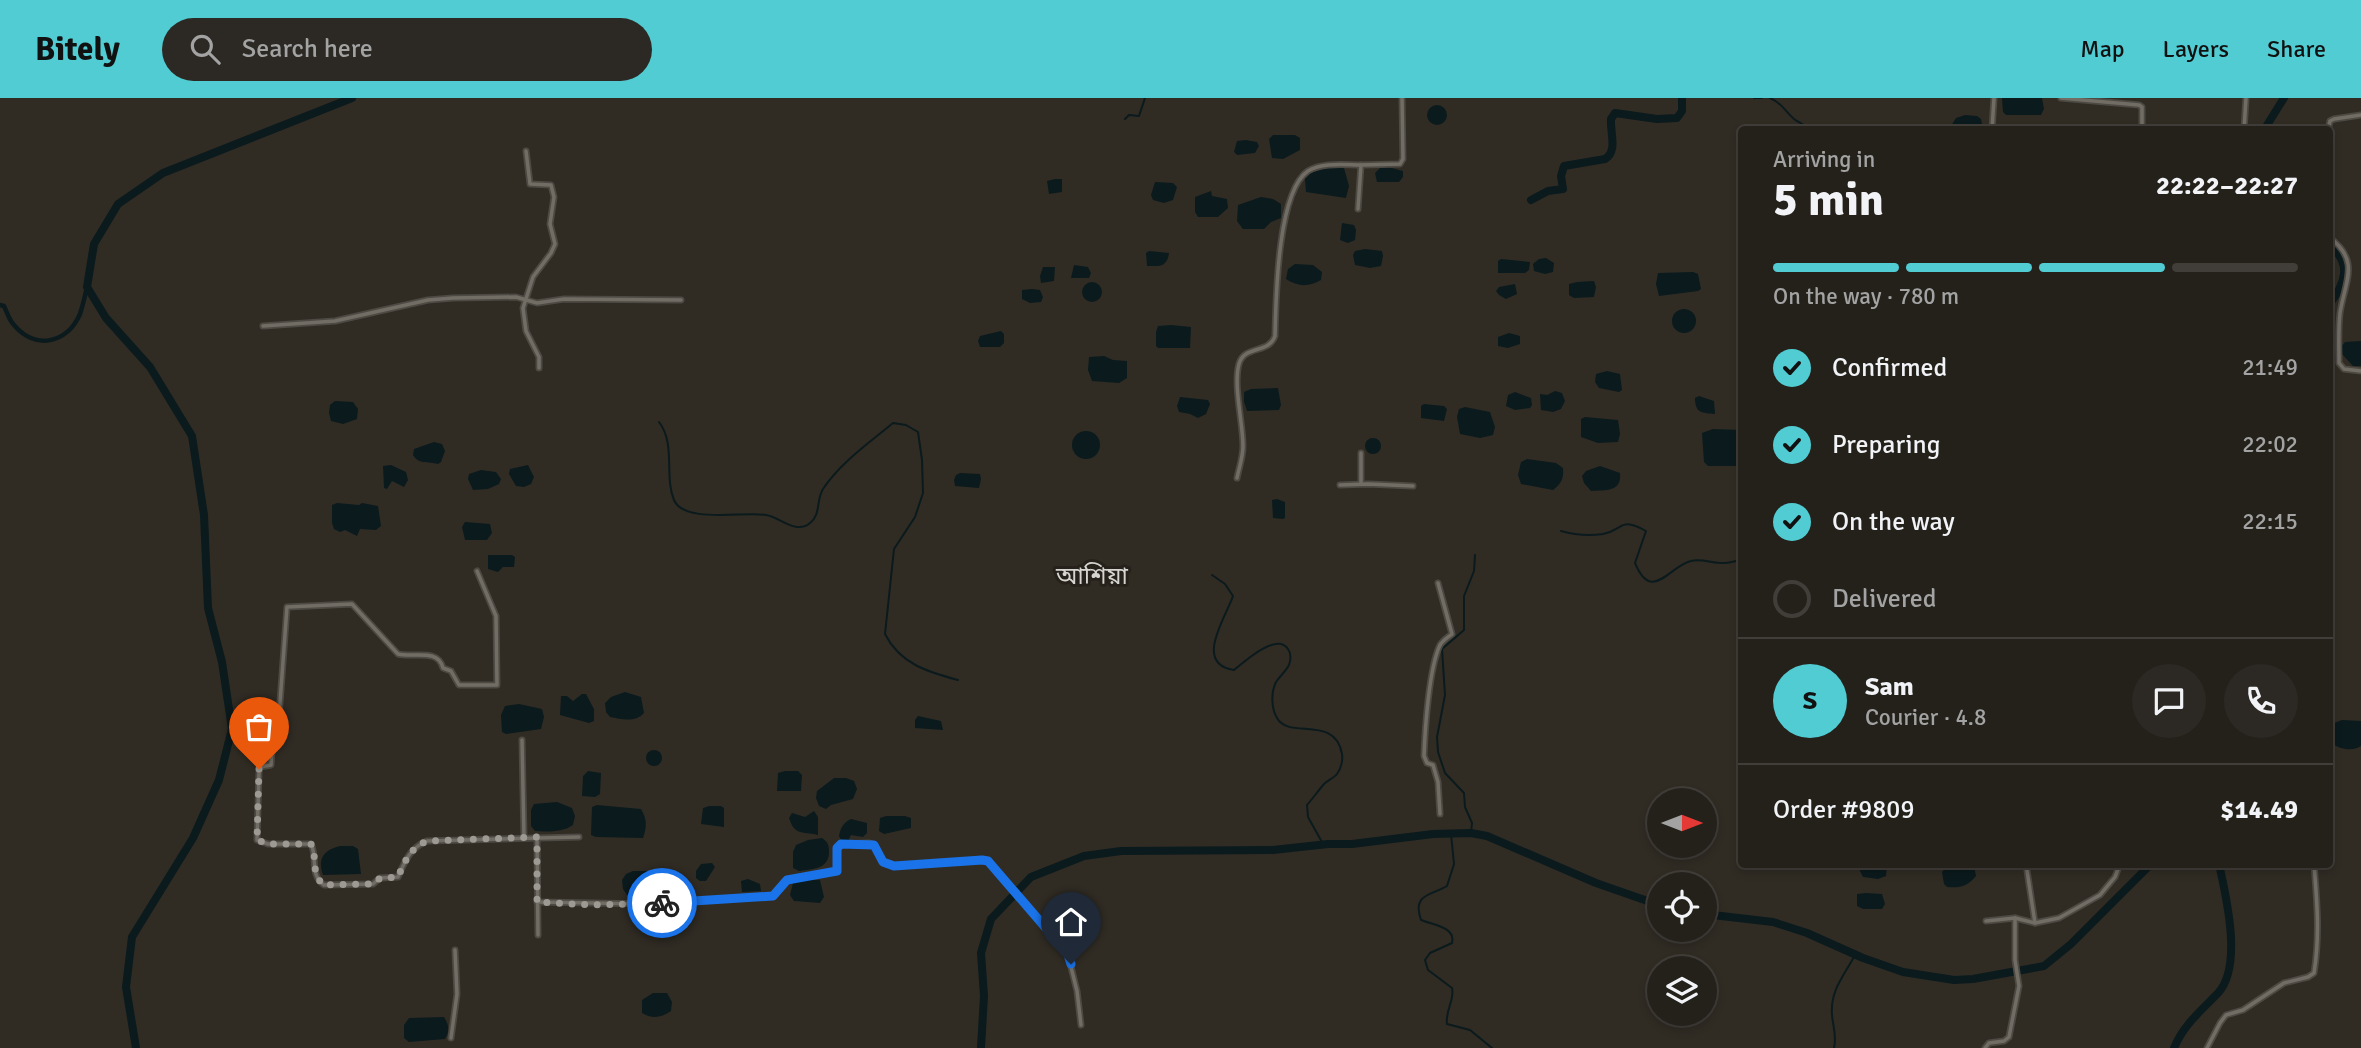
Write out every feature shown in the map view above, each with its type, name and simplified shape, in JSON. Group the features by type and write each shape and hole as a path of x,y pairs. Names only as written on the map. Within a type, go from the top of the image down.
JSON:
{"street":[{"path":"1237,478 1243,449 1239,363 1247,352 1268,346 1275,336 1280,245 1288,203 1302,177 1309,170 1320,167 1400,164 1404,159 1402,98"},
{"path":"1992,126 1994,98"},
{"path":"2061,98 2139,105 2142,107 2142,126"},
{"path":"2244,126 2246,98"},
{"path":"2329,126 2334,119 2361,115"},
{"path":"526,151 530,184 551,185 554,197 550,225 555,239 551,253 533,278 525,299 523,320 540,357 540,368"},
{"path":"1357,209 1362,165"},
{"path":"2333,239 2350,256 2354,271 2341,310 2339,363 2344,369 2361,371"},
{"path":"263,326 335,321 428,300 503,296 537,303 564,299 681,300"},
{"path":"1361,453 1361,484"},
{"path":"1340,485 1413,486"},
{"path":"477,571 496,616 497,685 459,685 451,671 443,668 441,660 436,656 398,654 352,604 287,607 278,730 273,737 271,765 260,767 258,772 257,840 268,844 311,844 314,849 314,872 319,882 324,885 373,884 380,878 398,877 409,854 417,845 427,841 579,837"},
{"path":"1438,583 1452,634 1441,642 1437,656 1432,678 1424,756 1427,763 1433,765 1440,814"},
{"path":"522,740 524,838"},
{"path":"537,837 538,935"},
{"path":"537,902 648,904 773,896 787,880 837,871 837,848 841,844 874,845 883,862 894,866 988,861 1068,955 1082,1025"},
{"path":"2027,868 2035,923"},
{"path":"1986,921 2015,918 2035,923 2059,918 2100,895 2115,877 2118,868"},
{"path":"2207,1048 2226,1016 2243,1010 2284,983 2314,973 2319,911 2314,868"},
{"path":"1985,1048 1989,1043 2004,1041 2009,1037 2019,986 2015,960 2015,918"},
{"path":"451,1038 457,994 455,950"}],"shaded area":[{"path":"2002,98 2042,98 2044,109 2041,115 2006,115 2003,112"},
{"path":"1437,105 1444,108 1447,115 1444,122 1437,125 1430,122 1427,115 1430,108"},
{"path":"1965,115 1977,116 1982,126 1951,126 1956,118"},
{"path":"1273,135 1295,135 1300,138 1300,150 1283,159 1272,158 1269,139"},
{"path":"1237,141 1257,142 1259,146 1255,153 1237,155 1234,152"},
{"path":"1336,165 1344,168 1349,186 1346,198 1306,192 1305,179 1310,173"},
{"path":"1380,168 1403,171 1403,177 1399,182 1377,182 1375,173"},
{"path":"1062,179 1062,192 1049,194 1047,181"},
{"path":"1155,182 1173,183 1177,187 1173,200 1164,203 1153,200 1151,195"},
{"path":"1211,191 1212,196 1227,199 1228,208 1218,217 1198,217 1195,212 1195,197"},
{"path":"1261,197 1281,204 1281,218 1264,229 1243,229 1237,221 1238,205"},
{"path":"1342,223 1354,225 1355,240 1348,243 1340,240"},
{"path":"1355,251 1382,251 1381,266 1370,268 1355,265"},
{"path":"1146,253 1169,253 1162,265 1147,266"},
{"path":"1546,258 1554,263 1553,272 1545,274 1534,271 1533,264"},
{"path":"1498,261 1530,262 1529,270 1525,273 1498,273"},
{"path":"1295,264 1313,265 1322,272 1321,280 1304,285 1286,279 1288,269"},
{"path":"1074,265 1088,267 1091,273 1089,278 1071,278"},
{"path":"1043,267 1055,267 1054,281 1041,283"},
{"path":"1658,273 1698,274 1701,289 1659,296 1656,284"},
{"path":"1594,281 1594,297 1574,298 1569,295 1569,284"},
{"path":"1092,282 1099,285 1102,292 1099,299 1092,302 1085,299 1082,292 1085,285"},
{"path":"1515,284 1517,294 1506,299 1496,291 1499,287"},
{"path":"1022,290 1040,290 1043,297 1041,302 1030,303 1022,299"},
{"path":"1684,309 1695,316 1696,321 1689,332 1684,333 1673,326 1672,321 1679,310"},
{"path":"1158,326 1191,327 1190,348 1156,346"},
{"path":"1001,331 1004,334 1004,343 1000,347 980,347 980,336"},
{"path":"1509,333 1520,336 1520,344 1508,348 1498,346 1498,337"},
{"path":"2361,341 2361,366 2353,366 2342,354 2341,347 2345,342"},
{"path":"1104,356 1127,361 1127,378 1119,383 1092,381 1088,370 1089,357"},
{"path":"1607,371 1620,374 1622,390 1619,392 1599,388 1595,382 1596,374"},
{"path":"1278,388 1281,405 1279,410 1247,411 1244,392 1251,389"},
{"path":"1555,391 1562,393 1565,401 1561,409 1553,412 1541,410 1540,394 1547,395"},
{"path":"1515,392 1531,398 1530,408 1515,410 1506,406 1508,395"},
{"path":"1699,396 1714,401 1715,414 1698,409 1695,398"},
{"path":"1180,397 1208,400 1210,404 1206,414 1198,418 1179,412 1177,406"},
{"path":"335,401 353,402 358,409 357,419 343,424 331,421 330,405"},
{"path":"1421,406 1444,406 1447,409 1444,421 1421,418"},
{"path":"1465,407 1490,412 1495,427 1493,435 1480,438 1460,434 1457,417 1459,409"},
{"path":"1585,417 1618,420 1618,442 1598,443 1581,437 1581,419"},
{"path":"1713,429 1738,430 1738,466 1708,466 1704,462 1702,433"},
{"path":"1086,431 1096,435 1100,445 1096,455 1086,459 1076,455 1072,445 1076,435"},
{"path":"1373,438 1381,446 1373,454 1365,446"},
{"path":"434,442 442,444 445,451 441,462 438,464 415,458 414,449"},
{"path":"1527,459 1556,463 1563,468 1560,483 1553,490 1521,484 1518,475 1521,462"},
{"path":"391,465 406,472 408,480 404,487 392,481 387,489 384,488 383,466"},
{"path":"528,465 534,477 531,484 516,486 509,474 510,469"},
{"path":"1600,466 1620,473 1620,479 1612,489 1591,491 1582,476 1586,471"},
{"path":"481,470 496,472 501,479 499,484 488,489 473,490 468,479 469,474"},
{"path":"960,473 980,474 979,488 955,486 954,480"},
{"path":"1272,500 1285,502 1283,519 1273,518"},
{"path":"337,503 378,506 381,526 376,530 360,529 357,536 345,530 340,532 334,529 332,505"},
{"path":"465,522 490,524 492,533 487,540 465,540 462,527"},
{"path":"488,555 512,555 515,557 514,567 503,567 498,572 488,569"},
{"path":"625,692 641,697 644,713 632,719 610,717 605,703 611,697"},
{"path":"586,694 594,709 594,721 589,723 560,715 561,696 567,696 573,701"},
{"path":"519,704 542,709 544,717 541,729 506,734 502,732 501,715 505,706"},
{"path":"918,716 941,721 943,730 915,728"},
{"path":"2342,720 2361,721 2361,746 2346,749 2333,744 2333,723"},
{"path":"651,750 657,750 662,758 660,764 651,766 646,761 646,755"},
{"path":"588,771 601,773 600,794 595,797 582,796 583,776"},
{"path":"798,771 802,775 801,791 777,791 778,773"},
{"path":"834,778 854,781 857,789 853,799 826,809 819,806 817,791"},
{"path":"557,802 572,808 575,816 573,825 560,830 535,831 531,826 531,810 534,804"},
{"path":"597,805 641,809 646,823 643,838 591,835 592,807"},
{"path":"703,808 724,808 724,827 701,824"},
{"path":"814,811 818,817 818,835 799,832 794,828 789,818 792,813 805,817"},
{"path":"880,818 911,818 911,828 884,834 879,831"},
{"path":"851,819 867,823 867,833 863,837 851,835 848,841 842,842 839,836 841,830"},
{"path":"822,838 829,847 826,862 810,870 799,871 793,868 796,845"},
{"path":"340,846 353,846 358,849 361,874 323,875 323,856"},
{"path":"712,863 715,867 706,881 696,878 696,871 701,864"},
{"path":"1887,868 1886,876 1878,879 1863,877 1859,869"},
{"path":"1945,868 1974,868 1976,876 1963,886 1947,887 1942,872"},
{"path":"649,871 655,876 655,889 650,893 627,895 622,880 626,874"},
{"path":"748,879 760,884 761,891 742,892 741,881"},
{"path":"799,880 820,880 824,897 820,903 794,901 790,895 793,883"},
{"path":"1857,894 1882,894 1885,904 1882,909 1863,909 1857,906"},
{"path":"653,993 667,993 672,1002 671,1011 656,1017 642,1013 642,1000"},
{"path":"444,1017 448,1028 445,1039 409,1042 404,1038 404,1025 409,1018"}],"waterway":[{"path":"136,1048 126,987 132,937 193,838 219,780 232,729 222,662 208,608 204,515 192,436 150,367 106,318 87,287 94,244 118,204 163,173 352,98"},
{"path":"1125,119 1129,115 1139,116 1145,98"},
{"path":"1531,200 1548,191 1563,189 1561,176 1564,166 1609,156 1612,147 1611,119 1615,113 1657,119 1677,118 1682,111 1682,98"},
{"path":"1754,98 1762,98"},
{"path":"1770,98 1805,126"},
{"path":"2266,126 2284,98"},
{"path":"2333,248 2344,266 2342,282 2333,299"},
{"path":"0,305 4,306 12,323 22,333 31,338 50,340 67,332 74,324 80,314 87,287"},
{"path":"659,422 669,450 671,491 680,507 702,514 766,515 799,527 813,520 823,489 838,471 893,423 906,425 918,432 923,493 915,517 894,549 885,634 907,660 936,674 958,680"},
{"path":"1561,531 1598,535 1626,524 1646,531 1635,563 1641,575 1648,581 1661,579 1691,561 1725,563 1738,561"},
{"path":"1471,833 1472,823 1465,807 1464,793 1445,773 1438,752 1437,737 1445,695 1442,649 1464,630 1464,596 1474,571 1475,555"},
{"path":"1212,575 1225,584 1233,596 1215,639 1216,659 1222,666 1234,670 1261,650 1276,644 1283,645 1289,651 1290,659 1273,690 1273,705 1277,718 1291,727 1322,731 1338,742 1342,756 1340,770 1307,805 1308,817 1323,844"},
{"path":"981,1048 984,996 981,953 991,919 1031,877 1084,856 1121,851 1273,850 1433,834 1471,833 1487,836 1596,883 1647,901"},
{"path":"1451,834 1454,864 1447,886 1424,897 1419,911 1421,920 1451,933 1452,943 1430,953 1425,960 1428,970 1452,988 1447,1024 1470,1030 1492,1048"},
{"path":"1717,916 1773,922 1903,972 1954,980 1973,979 2044,966 2071,944 2147,868"},
{"path":"2174,1048 2188,1025 2218,993 2226,981 2230,966 2230,930 2220,868"},
{"path":"1834,1048 1833,998 1855,955"}],"way so far":[{"path":"259,769 257,840 268,844 311,844 314,849 314,872 319,882 324,885 373,884 380,878 398,877 409,854 417,845 427,841 537,837 537,902 592,905 662,903"}],"district":[{"name":"আশিয়া","path":"1092,576"}],"route":[{"path":"662,903 773,896 787,880 837,871 837,848 841,844 869,843 874,845 883,862 894,866 988,861 1057,941 1068,955 1071,964"}]}
